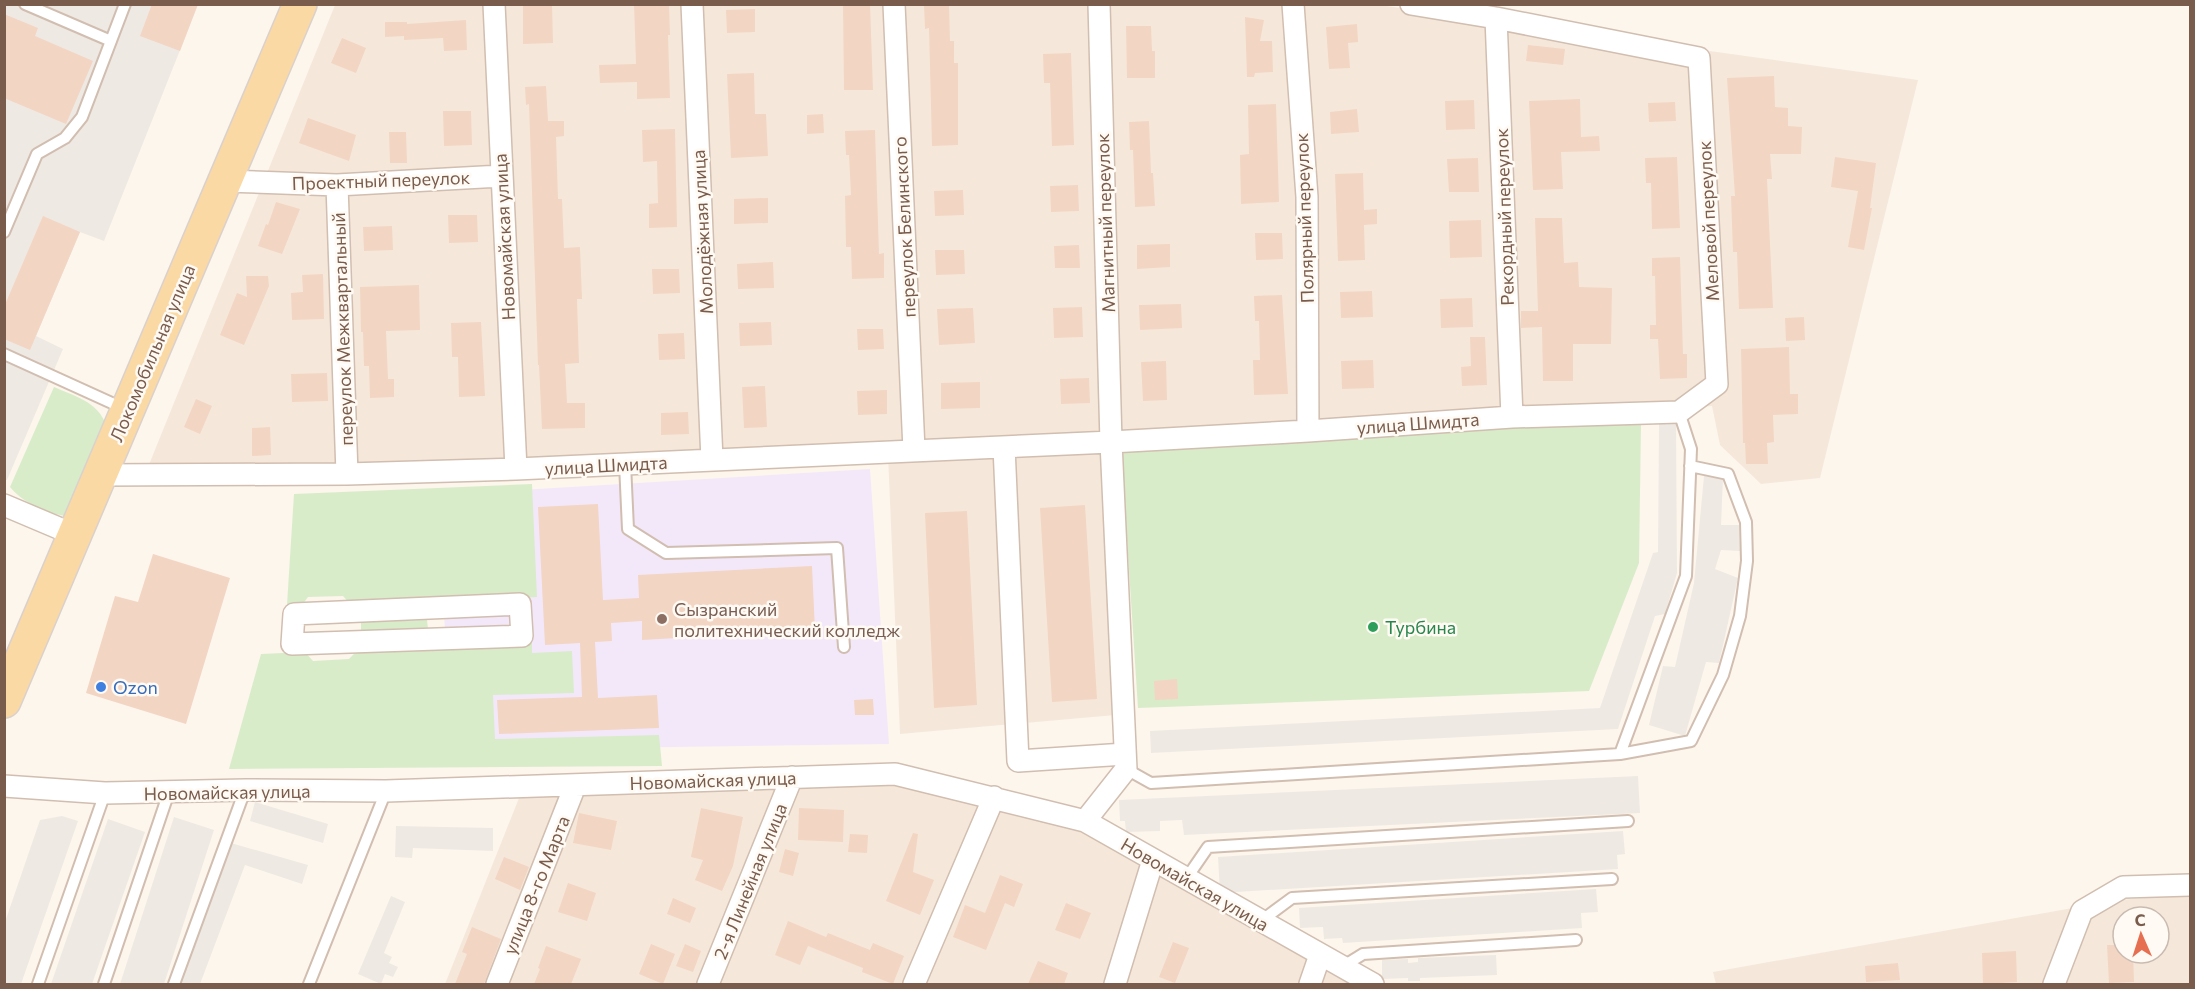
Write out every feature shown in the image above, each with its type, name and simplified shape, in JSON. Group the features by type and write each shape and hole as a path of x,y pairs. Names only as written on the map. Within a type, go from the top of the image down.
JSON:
{"main road":[{"name":"Локомобильная улица","path":"4,701 300,4"}],"street":[{"name":"Новомайская улица","path":"494,4 516,470"},
{"name":"Молодёжная улица","path":"692,4 712,460"},
{"name":"переулок Белинского","path":"894,4 914,450"},
{"name":"Магнитный переулок","path":"1099,4 1111,442"},
{"name":"Полярный переулок","path":"1293,4 1306,197 1308,431"},
{"path":"1411,4 1496,18"},
{"name":"Меловой переулок","path":"1496,18 1699,58 1717,384 1679,412"},
{"name":"Рекордный переулок","path":"1496,18 1512,417"},
{"name":"Проектный переулок","path":"225,181 338,185 501,176"},
{"name":"переулок Межквартальный","path":"338,185 347,474"},
{"name":"улица Шмидта","path":"100,475 347,474 516,470 1111,442 1512,417 1679,412"},
{"path":"1085,822 1125,762 1111,442"},
{"path":"1004,447 1018,761 1125,762"},
{"path":"4,505 75,535"},
{"path":"520,604 522,636 355,642 292,644 294,614 520,604"},
{"path":"353,612 355,642"},
{"name":"Новомайская улица","path":"4,786 105,793 244,790 386,791 895,774 994,797 1085,822 1373,984"},
{"name":"2-я Линейная улица","path":"708,984 792,777"},
{"name":"улица 8-го Марта","path":"496,984 575,786"},
{"path":"914,984 994,797"},
{"path":"1116,984 1153,860"},
{"path":"2054,984 2082,911 2123,887 2190,885"},
{"path":"1310,984 1320,955"}],"lane":[{"path":"25,4 111,41"},
{"path":"4,232 37,154 65,138 82,117 125,4"},
{"path":"4,354 128,410"},
{"path":"1620,754 1686,576 1691,449 1679,412"},
{"path":"624,464 628,529 666,553 837,548 844,647"},
{"path":"1125,762 1151,783 1620,754 1691,741 1723,675 1740,616 1747,561 1746,522 1728,474 1690,466"},
{"path":"174,984 244,790"},
{"path":"309,984 386,791"},
{"path":"104,984 169,792"},
{"path":"38,984 105,793"},
{"path":"1186,879 1208,847 1628,821"},
{"path":"1261,921 1292,898 1612,879"},
{"path":"1342,967 1363,954 1576,940"}],"shaded area":[{"path":"1372,4 1918,80 1820,478 1761,484 1720,445 1712,406 1116,442 1127,714 900,734 888,455 146,472 335,5"},
{"path":"4,5 198,5 104,241 80,232 36,336 63,349 7,480 4,480"},
{"path":"1676,423 1677,573 1665,614 1655,616 1618,729 1151,753 1150,731 1600,708 1653,553 1658,552 1659,424"},
{"name":"Сызранский политехнический колледж","path":"870,469 889,744 451,750 438,495"},
{"path":"1704,476 1723,478 1721,525 1739,525 1740,551 1721,550 1715,569 1738,578 1719,663 1706,662 1685,736 1649,725 1663,666 1675,667 1694,583"},
{"path":"1638,776 1640,813 1184,835 1182,820 1160,821 1160,831 1126,832 1125,821 1120,821 1119,800"},
{"path":"896,781 1079,829 1358,984 445,984 519,798"},
{"path":"255,802 328,824 323,843 250,821"},
{"path":"62,816 78,821 21,984 5,984 5,922 40,820"},
{"path":"174,817 214,830 164,984 120,984"},
{"path":"108,819 145,832 92,984 51,984"},
{"path":"396,826 493,828 493,851 413,848 412,858 395,857"},
{"path":"1623,831 1625,854 1617,855 1618,869 1220,893 1218,857"},
{"path":"231,843 308,865 302,884 245,865 200,984 181,984 189,955"},
{"path":"1596,889 1598,912 1581,913 1582,928 1343,943 1342,938 1324,939 1323,927 1300,928 1299,908"},
{"path":"2190,895 2190,984 1716,984 1713,972 2117,900"},
{"path":"391,896 405,902 384,953 392,957 389,963 398,967 393,977 385,974 381,984 358,974"},
{"path":"1496,955 1497,975 1420,978 1420,981 1408,981 1408,978 1382,979 1382,960 1408,959 1408,963 1418,962 1418,958"}],"green space":[{"path":"54,387 80,398 95,408 101,414 108,432 73,517 39,508 23,499 10,487"},
{"name":"Турбина","path":"1641,422 1639,563 1589,691 1138,708 1121,447"},
{"path":"532,484 537,597 351,605 343,596 308,597 302,605 287,605 294,494"},
{"path":"427,620 428,629 361,631 361,622"},
{"path":"532,642 532,653 572,651 574,693 493,695 495,739 659,735 662,766 229,769 261,654 305,652 313,661 349,659 357,651"}],"building":[{"path":"152,4 198,4 180,51 140,36"},
{"path":"523,4 552,4 553,43 523,44"},
{"path":"634,4 669,4 670,98 637,99 637,82 600,83 599,65 636,64"},
{"path":"843,4 870,4 873,90 844,90"},
{"path":"924,4 949,4 950,41 954,41 954,63 958,63 958,145 932,146 929,28 925,29"},
{"path":"755,9 755,32 727,33 726,10"},
{"path":"4,14 38,28 35,36 93,61 66,124 4,98"},
{"path":"1245,17 1264,20 1260,41 1272,41 1273,72 1255,73 1254,77 1247,77"},
{"path":"466,20 467,50 444,51 443,38 404,40 404,36 385,37 385,22 407,22 407,24"},
{"path":"1357,24 1358,42 1348,43 1350,68 1329,69 1326,27"},
{"path":"1126,26 1151,26 1152,51 1155,51 1155,78 1127,78"},
{"path":"342,38 366,48 356,73 331,63"},
{"path":"1528,45 1565,49 1563,65 1526,61"},
{"path":"1071,53 1074,145 1052,146 1050,83 1044,83 1043,54"},
{"path":"754,73 755,114 766,114 768,156 731,158 727,74"},
{"path":"1774,76 1775,107 1788,108 1788,126 1802,127 1801,154 1770,154 1772,179 1767,179 1773,308 1739,309 1737,252 1733,252 1731,196 1735,196 1727,78"},
{"path":"546,86 548,121 564,121 564,136 556,137 558,199 562,199 564,248 580,247 582,299 577,299 579,363 565,364 567,403 585,403 585,428 542,429 529,104 526,105 525,87"},
{"path":"1580,99 1581,137 1599,136 1600,151 1561,152 1563,189 1533,190 1529,101"},
{"path":"1474,100 1475,129 1446,130 1445,101"},
{"path":"1675,102 1676,121 1649,122 1648,103"},
{"path":"1276,104 1279,202 1241,204 1240,155 1249,154 1248,105"},
{"path":"1357,109 1359,132 1331,134 1330,112"},
{"path":"443,111 471,111 472,145 444,146"},
{"path":"823,114 824,133 807,134 807,115"},
{"path":"308,118 356,135 349,161 299,143"},
{"path":"1149,121 1155,206 1135,207 1133,150 1130,150 1129,122"},
{"path":"675,129 677,227 649,228 649,204 658,203 657,161 643,162 642,130"},
{"path":"875,130 879,254 884,253 884,278 852,279 851,247 846,247 845,196 851,195 845,131"},
{"path":"389,132 406,132 407,163 390,163"},
{"path":"1677,157 1680,228 1652,229 1651,183 1646,183 1645,158"},
{"path":"1835,157 1876,163 1870,208 1872,208 1864,250 1848,247 1858,191 1831,187"},
{"path":"1478,158 1479,192 1449,192 1447,159"},
{"path":"1363,173 1364,210 1377,209 1377,224 1364,225 1365,260 1338,261 1335,174"},
{"path":"1078,185 1079,211 1051,212 1050,186"},
{"path":"963,190 964,215 935,216 934,191"},
{"path":"768,198 768,223 734,224 734,199"},
{"path":"276,202 300,209 282,254 258,246"},
{"path":"448,215 477,215 478,242 449,243"},
{"path":"43,216 80,232 30,350 4,339 4,307"},
{"path":"1535,218 1562,218 1564,263 1578,262 1579,287 1612,288 1611,344 1573,344 1573,381 1543,381 1542,327 1521,328 1521,311 1538,311"},
{"path":"1481,220 1482,257 1450,258 1449,221"},
{"path":"392,226 393,250 364,251 363,227"},
{"path":"1255,233 1282,233 1283,259 1256,260"},
{"path":"1170,244 1170,267 1137,269 1137,245"},
{"path":"1079,245 1080,268 1055,268 1054,246"},
{"path":"935,250 964,250 965,274 936,275"},
{"path":"1680,257 1683,354 1687,354 1687,378 1660,379 1658,339 1650,339 1650,325 1656,325 1655,276 1652,276 1652,258"},
{"path":"773,262 774,288 738,289 737,264"},
{"path":"652,269 679,269 680,293 653,294"},
{"path":"323,274 324,319 292,320 291,293 303,292 302,275"},
{"path":"246,276 268,276 269,286 244,345 220,335 237,293 247,297"},
{"path":"419,285 420,330 386,331 388,379 394,379 394,397 370,398 369,366 364,366 360,287"},
{"path":"1372,291 1373,317 1341,318 1340,292"},
{"path":"1282,295 1288,394 1254,395 1253,360 1260,360 1259,321 1255,321 1254,296"},
{"path":"1472,298 1473,327 1441,328 1440,299"},
{"path":"1181,304 1182,328 1140,330 1139,305"},
{"path":"1082,307 1083,337 1054,338 1053,308"},
{"path":"973,308 975,343 939,345 937,309"},
{"path":"1804,317 1805,340 1786,341 1785,318"},
{"path":"481,322 485,396 459,397 458,357 452,357 451,323"},
{"path":"771,322 772,345 740,346 739,323"},
{"path":"857,329 883,329 884,349 858,350"},
{"path":"684,333 685,359 659,360 658,334"},
{"path":"1470,337 1485,337 1487,385 1462,386 1461,367 1471,366"},
{"path":"1789,347 1790,394 1798,394 1798,414 1773,415 1774,442 1767,443 1768,464 1746,464 1745,443 1743,443 1741,349"},
{"path":"1373,360 1374,388 1342,389 1341,361"},
{"path":"1166,361 1167,400 1143,401 1141,362"},
{"path":"327,373 328,401 292,402 291,374"},
{"path":"1089,378 1090,403 1061,404 1060,379"},
{"path":"980,382 980,408 941,409 941,383"},
{"path":"765,386 767,427 744,428 742,387"},
{"path":"887,390 887,414 858,415 857,391"},
{"path":"196,399 212,406 200,434 184,427"},
{"path":"688,412 689,434 661,435 661,413"},
{"path":"270,427 271,455 252,456 252,428"},
{"path":"598,504 603,600 639,598 638,575 812,566 815,630 642,640 642,621 611,623 612,641 595,642 598,698 657,695 659,728 499,734 497,700 582,697 580,643 545,645 538,507"},
{"path":"1085,505 1097,699 1052,702 1040,508"},
{"path":"967,511 977,705 934,708 925,513"},
{"path":"153,554 230,578 186,724 86,693 115,596 138,602"},
{"path":"1177,679 1178,699 1155,700 1154,681"},
{"path":"873,699 874,715 855,715 854,700"},
{"path":"701,808 743,817 733,866 722,891 695,880 703,860 691,857"},
{"path":"799,808 844,810 843,842 798,840"},
{"path":"579,813 617,821 611,850 573,843"},
{"path":"913,833 918,834 913,872 934,880 920,915 886,901"},
{"path":"850,834 868,835 867,853 848,852"},
{"path":"785,849 799,853 793,876 779,872"},
{"path":"504,857 529,867 520,890 495,879"},
{"path":"1000,875 1023,884 1014,907 1005,903 986,950 953,937 965,905 985,913"},
{"path":"568,883 596,893 587,921 558,912"},
{"path":"673,898 696,908 690,923 667,914"},
{"path":"1066,903 1091,913 1080,939 1055,930"},
{"path":"788,921 826,937 828,933 870,950 873,943 904,956 893,984 862,972 863,968 808,946 800,965 775,955"},
{"path":"472,927 501,939 484,984 455,984 467,954 462,952"},
{"path":"1173,942 1189,948 1175,983 1159,977"},
{"path":"651,944 675,954 663,984 639,974"},
{"path":"685,944 701,951 693,972 676,966"},
{"path":"2107,945 2111,945 2111,965 2133,965 2134,982 2109,983"},
{"path":"546,946 581,959 571,984 534,984"},
{"path":"2016,951 2017,982 1983,984 1982,953"},
{"path":"1038,961 1068,973 1064,984 1028,984"},
{"path":"1898,963 1900,980 1866,982 1865,966"}],"place":[{"name":"Сызранский политехнический колледж","path":"662,619"},
{"name":"Турбина","path":"1373,627"},
{"name":"Ozon","path":"101,687"}]}
